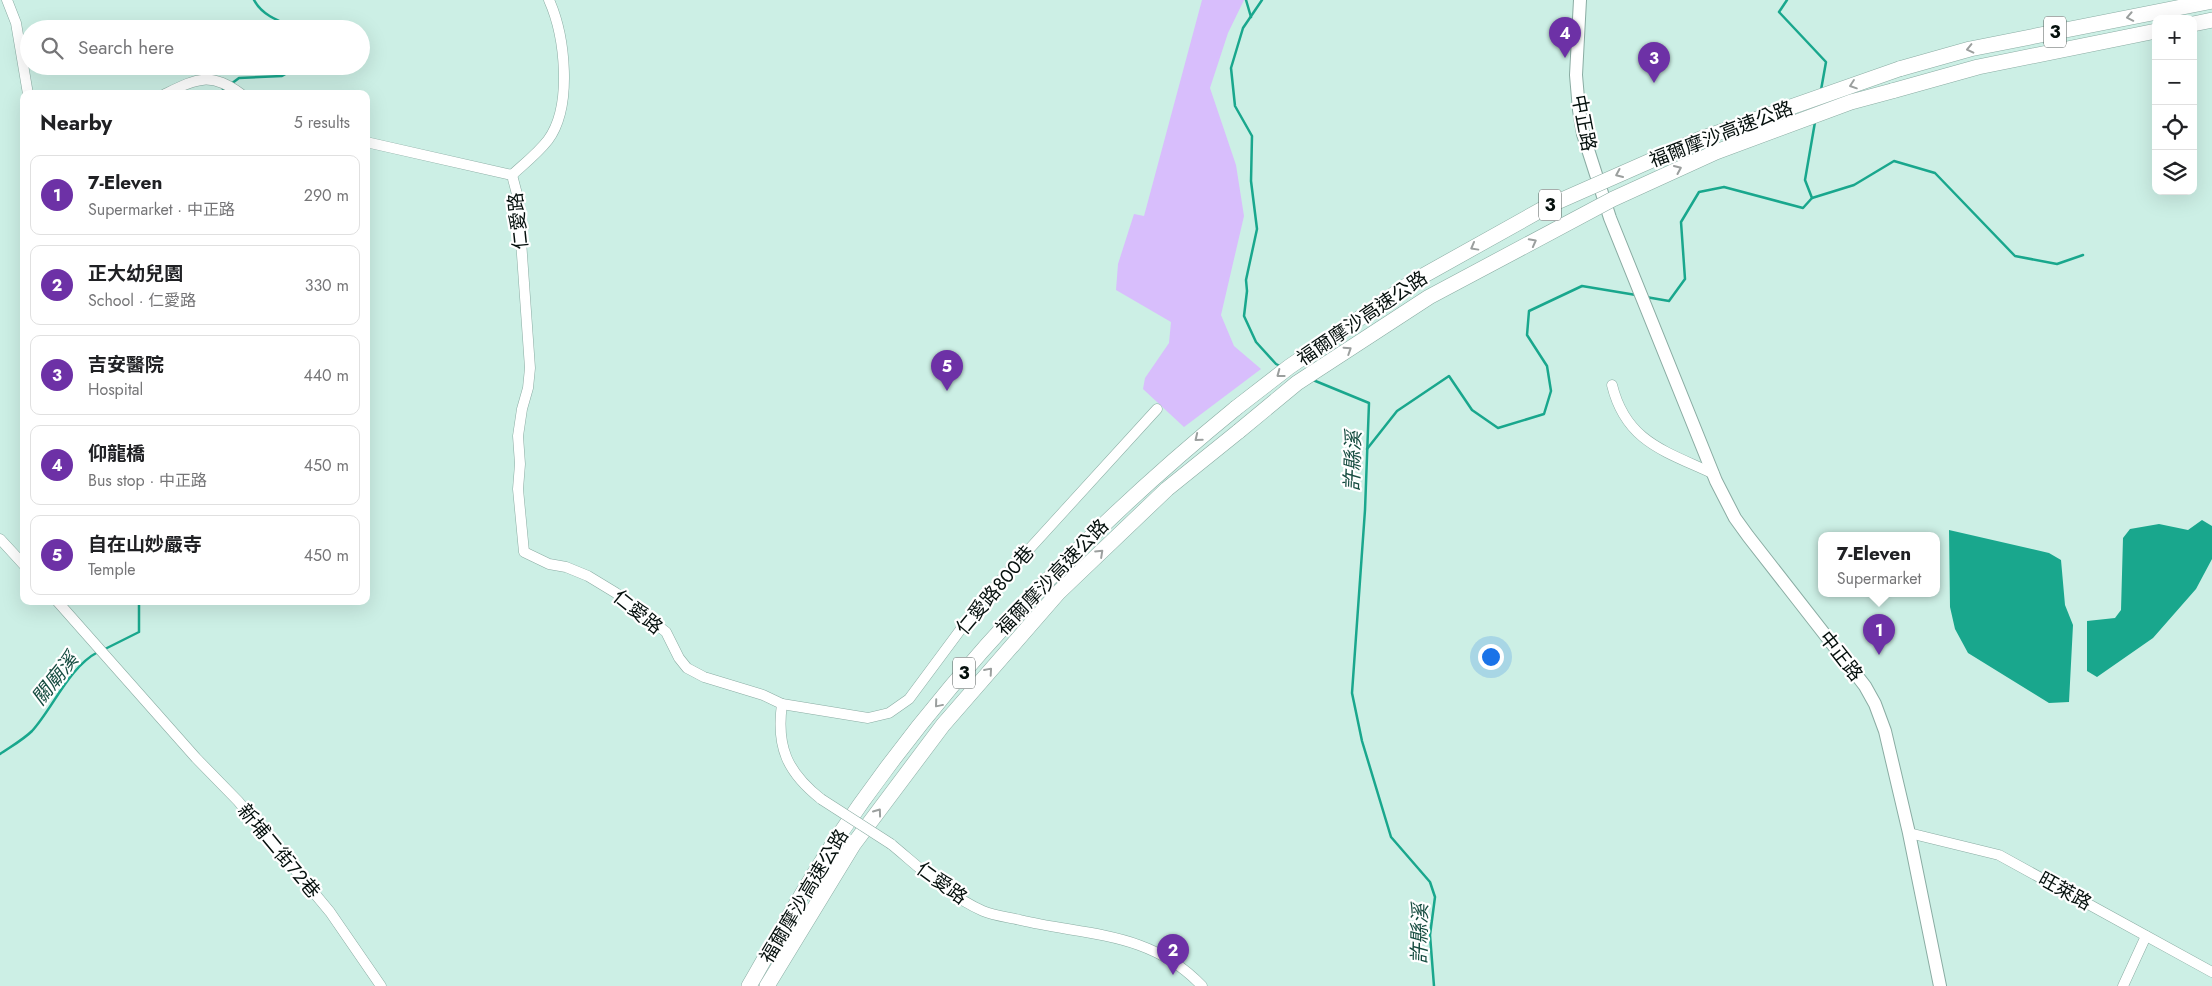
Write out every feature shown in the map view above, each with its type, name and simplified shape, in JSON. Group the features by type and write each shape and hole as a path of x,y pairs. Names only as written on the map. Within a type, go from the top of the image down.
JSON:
{"highway":[{"name":"福爾摩沙高速公路","path":"749,986 833,845 905,744 1000,630 1116,510 1183,451 1289,367 1412,282 1548,206 1700,139 1899,69 1970,49 2212,1"},
{"path":"2197,23 2212,20"},
{"name":"福爾摩沙高速公路","path":"767,986 853,845 942,725 1058,593 1167,490 1297,383 1428,298 1613,199 1716,152 1851,102 1978,67 2152,32"}],"main road":[{"name":"中正路","path":"1580,0 1576,75 1579,110 1593,167 1620,241 1714,474 1736,518 1865,686 1885,731 1909,833 1940,986"}],"street":[{"path":"8,0 16,23 20,47"},
{"path":"512,176 548,140 561,110 564,64 557,19 549,0"},
{"path":"25,75 27,90"},
{"path":"173,90 195,79 227,83 236,90"},
{"name":"仁愛路","path":"370,143 512,176 518,208 530,368 528,388 522,409 518,436 520,464 518,488 524,552 549,564 566,567 588,576 616,593 666,632 679,658 687,668 704,678 763,695 782,704 779,722 781,740 787,761 801,783 820,799 891,844 960,899 985,912 1030,922 1096,932 1129,941 1174,963 1202,986"},
{"path":"1612,385 1617,406 1634,430 1652,446 1714,474"},
{"name":"仁愛路800巷","path":"782,704 868,718 889,713 910,699 981,602 1157,410"},
{"path":"0,539 20,561"},
{"name":"新埔二街72巷","path":"60,605 238,801 330,912 381,986"},
{"name":"旺萊路","path":"1909,833 1999,855 2212,972"},
{"path":"2123,986 2146,936"}],"shaded area":[{"path":"1202,0 1244,0 1228,33 1210,88 1236,165 1244,216 1221,315 1234,346 1261,369 1184,427 1143,389 1145,378 1169,343 1171,322 1116,290 1118,264 1134,214 1144,216"},
{"path":"2202,520 2212,526 2212,559 2196,589 2153,638 2097,677 2087,671 2087,621 2115,618 2121,610 2123,538 2130,529 2159,524 2188,530"},
{"path":"1949,530 2049,553 2061,560 2065,605 2073,625 2069,702 2049,703 1968,653 1955,629 1950,607"}],"waterway":[{"name":"關廟溪","path":"254,0 262,11 278,20"},
{"path":"1246,0 1251,17"},
{"name":"許縣溪","path":"1262,0 1243,28 1231,68 1235,106 1252,136 1251,181 1257,229 1246,280 1247,291 1244,316 1256,342 1280,366"},
{"path":"1787,0 1779,12 1826,62 1821,90"},
{"name":"關廟溪","path":"231,84 239,78 284,75"},
{"path":"1646,297 1669,301 1685,279 1681,222 1699,192 1724,187 1803,208 1812,198 1805,180 1815,122"},
{"path":"1812,198 1854,185 1894,161 1935,173 2015,256 2057,264 2083,255"},
{"path":"1367,449 1397,411 1449,376 1472,410 1498,428 1544,414 1551,391 1547,366 1527,335 1529,311 1582,286 1636,295"},
{"name":"許縣溪","path":"1313,380 1369,403 1365,510 1352,693 1362,741 1391,837 1430,882 1435,897 1430,935 1434,986"},
{"name":"關廟溪","path":"103,650 139,632 139,605"},
{"name":"關廟溪","path":"0,754 32,731 78,667 98,652"}],"place":[{"name":"仰龍橋","path":"1565,58"},
{"name":"吉安醫院","path":"1654,83"},
{"name":"自在山妙嚴寺","path":"947,391"},
{"name":"7-Eleven","path":"1879,655"},
{"name":"正大幼兒園","path":"1173,975"}]}
